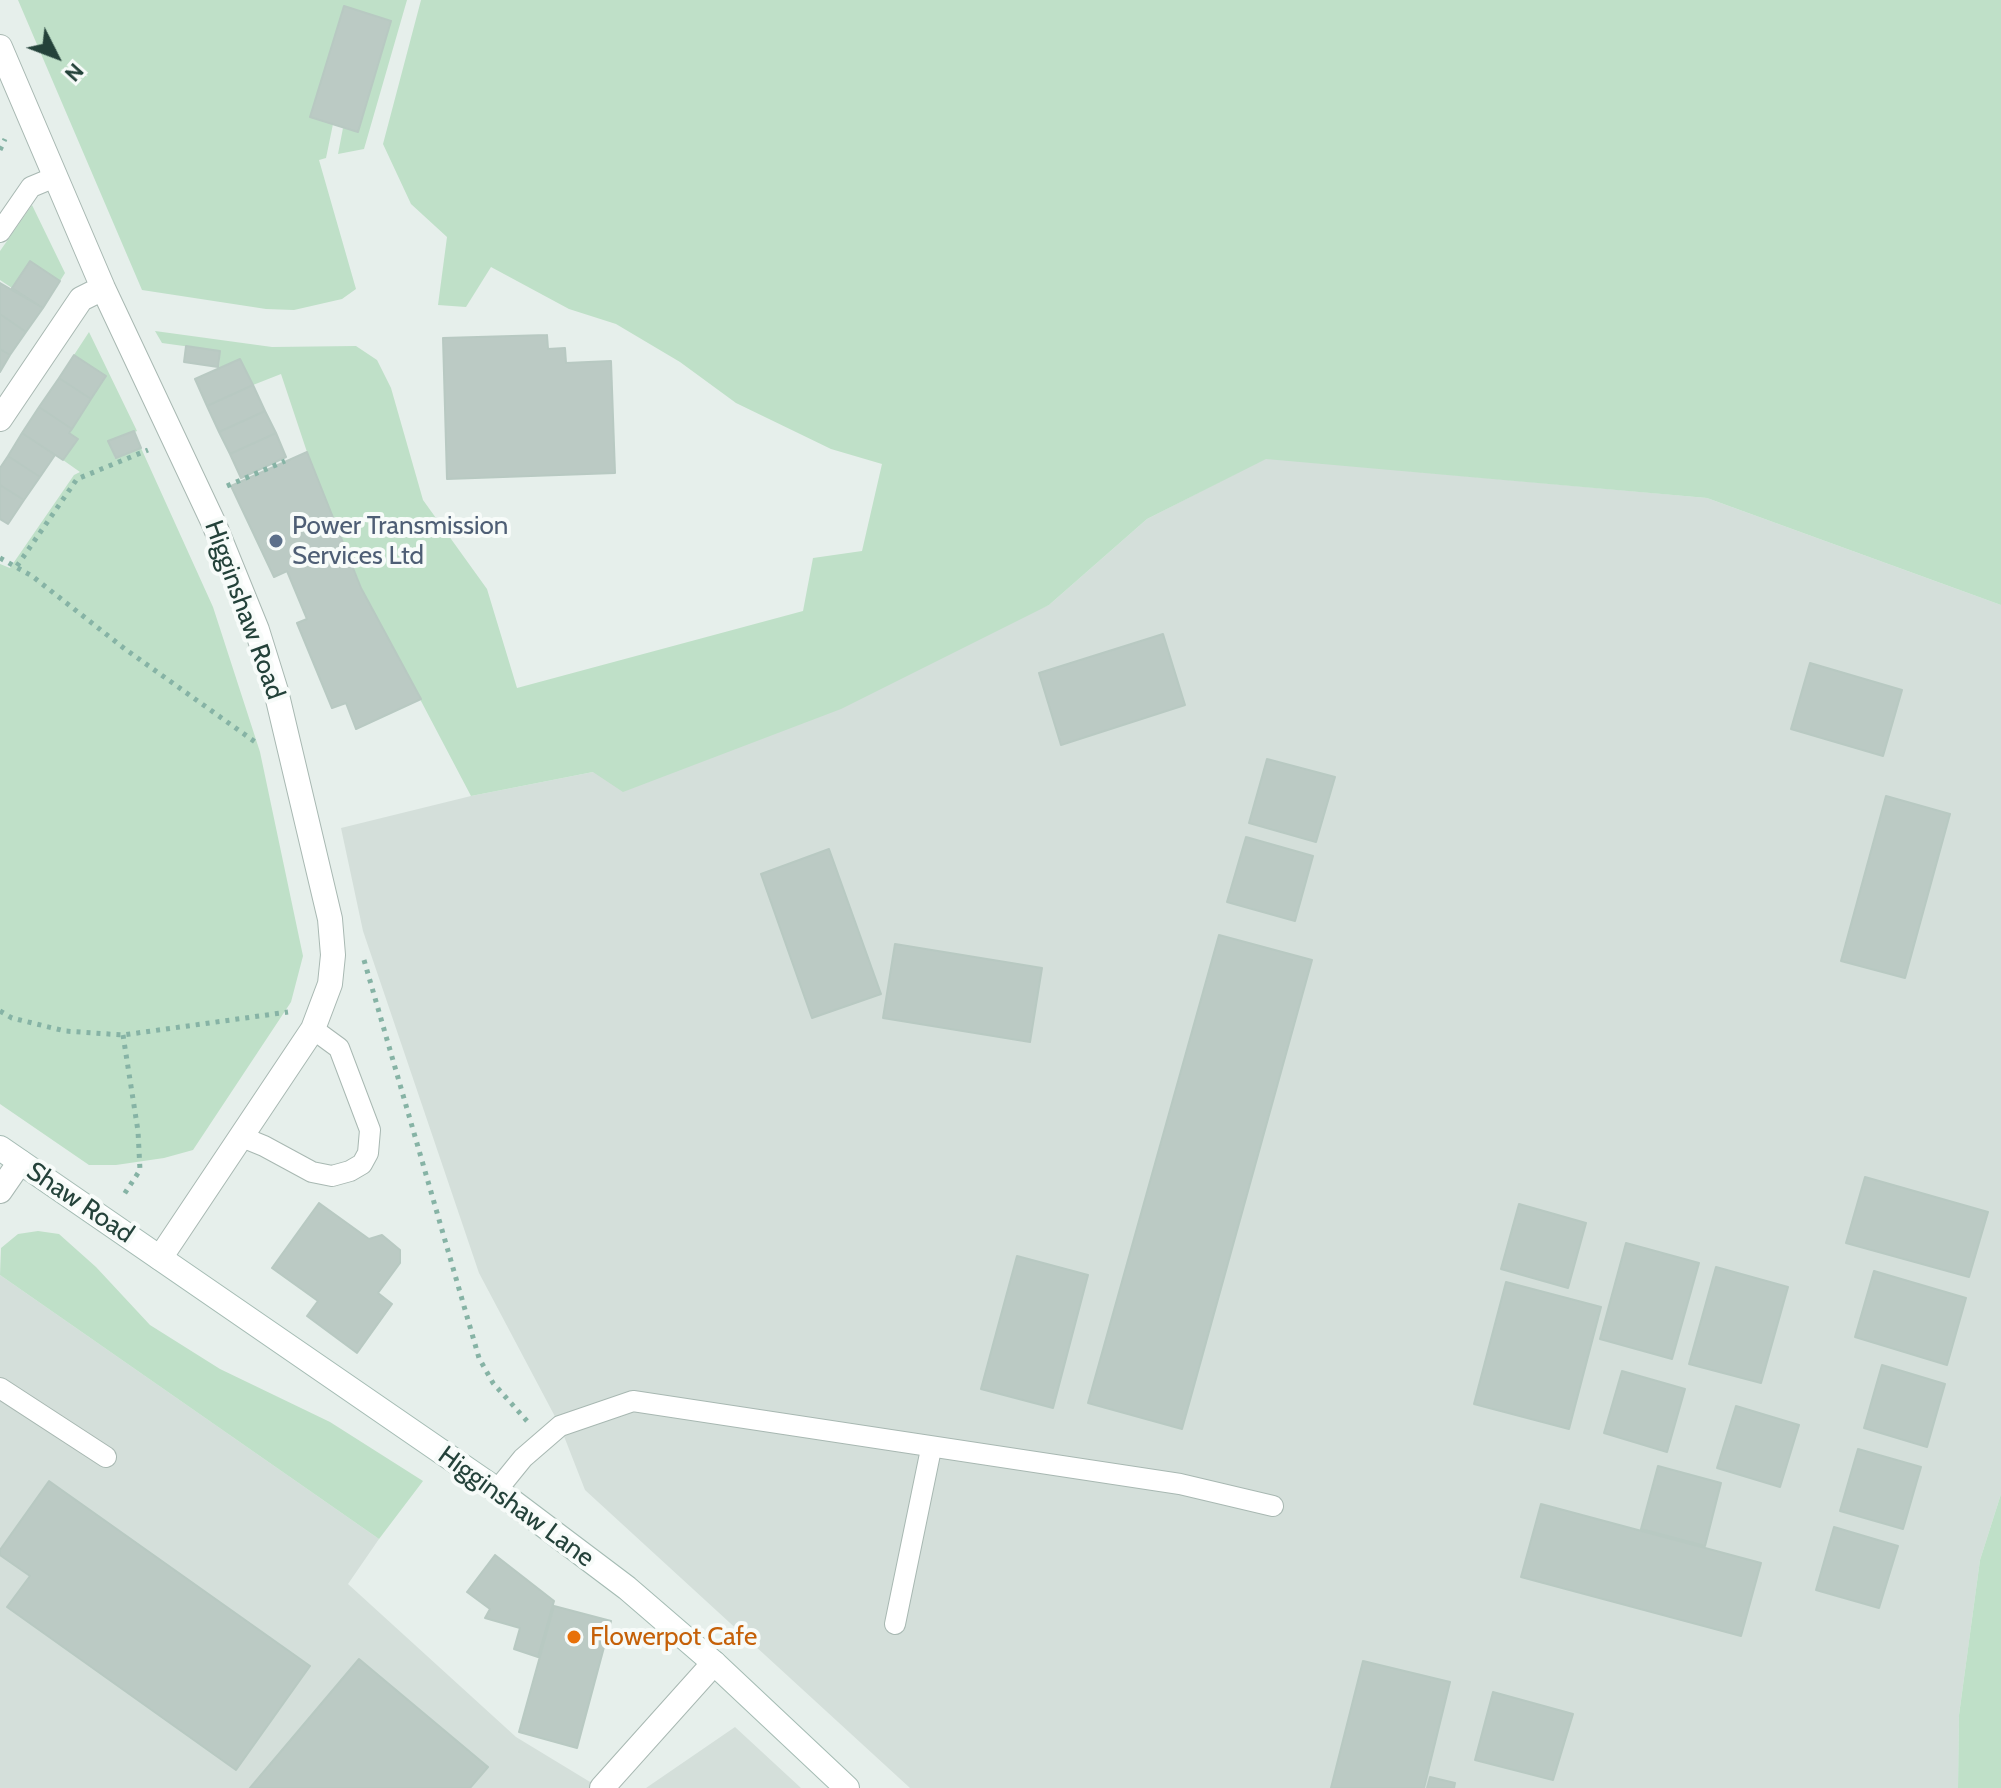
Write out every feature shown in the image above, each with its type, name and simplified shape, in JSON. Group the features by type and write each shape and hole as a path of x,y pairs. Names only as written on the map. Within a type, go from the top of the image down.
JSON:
{"street":[{"name":"Higginshaw Road","path":"0,47 103,288 214,524 257,630 276,691 330,919 333,955 330,984 317,1018 160,1258"},
{"path":"0,419 81,299 103,288"},
{"name":"Shaw Road","path":"0,1148 160,1258"},
{"path":"0,1191 20,1162"},
{"name":"Higginshaw Lane","path":"160,1258 497,1490 627,1588 714,1663 847,1788"},
{"path":"602,1788 714,1663"}],"lane":[{"path":"0,232 31,187 55,177"},
{"path":"242,1137 312,1172 332,1176 362,1164 368,1153 370,1130 339,1048 317,1018"},
{"path":"0,1388 106,1457"},
{"path":"497,1490 523,1458 560,1426 633,1401 931,1449 1180,1484 1273,1506"},
{"path":"895,1624 931,1449"}],"path":[{"path":"17,566 77,479 175,440"},
{"path":"222,488 285,461"},
{"path":"0,558 17,566 125,649 294,771"},
{"path":"333,955 359,941 479,1358 510,1404"},
{"path":"0,1011 12,1018 65,1031 123,1035 317,1018"},
{"path":"105,1221 140,1170 138,1131 123,1035"}],"shaded area":[{"path":"1266,458 1707,498 2001,605 2001,1494 1980,1560 1959,1715 1958,1788 910,1788 585,1490 560,1426 479,1273 363,931 341,828 471,796 593,772 1049,605 1147,519"},
{"path":"0,1275 379,1539 348,1584 516,1737 600,1788 0,1788"},
{"path":"735,1727 801,1788 646,1788"}],"green space":[{"path":"18,0 407,0 364,149 338,154 343,128 358,131 391,21 344,7 310,117 333,124 326,158 319,160 356,289 342,299 294,310 266,309 142,290"},
{"path":"421,0 2001,0 2001,605 1707,498 1266,459 1147,519 1049,605 841,709 623,792 593,772 471,796 361,587 307,452 281,374 253,385 240,359 219,368 220,351 162,343 155,331 272,347 356,346 377,360 391,388 423,500 487,589 517,688 803,611 813,558 862,551 882,464 831,449 736,403 680,362 616,324 569,309 491,267 466,307 438,305 447,237 411,204 383,144"},
{"path":"32,205 65,273 60,281 30,261 12,288 0,280 0,251"},
{"path":"89,332 137,431 109,441 115,458 141,448 213,607 260,752 303,956 291,1002 193,1150 116,1165 89,1165 0,1104 0,564 10,568 74,475 80,472 63,460 78,439 69,433 106,376 74,355"},
{"path":"38,1231 59,1234 96,1267 150,1325 220,1369 330,1422 423,1481 379,1539 0,1275 1,1248 18,1234"},
{"path":"2001,1494 2001,1788 1958,1788 1959,1715 1980,1560"}],"building":[{"path":"344,6 391,21 358,132 310,117"},
{"path":"30,261 60,281 43,308 12,288"},
{"path":"0,283 43,308 26,332 0,314"},
{"path":"0,314 26,332 10,355 0,349"},
{"path":"547,335 548,349 565,348 566,363 611,361 615,473 447,479 443,338"},
{"path":"186,346 220,351 218,367 184,362"},
{"path":"0,349 10,355 0,372"},
{"path":"74,355 106,376 91,399 59,378"},
{"path":"240,359 253,385 207,406 195,379"},
{"path":"59,378 91,399 72,429 39,407"},
{"path":"253,385 265,411 219,432 207,406"},
{"path":"39,407 72,429 69,433 78,439 63,460 22,433"},
{"path":"265,411 276,433 230,454 219,432"},
{"path":"134,431 141,448 116,458 108,441"},
{"path":"22,433 55,455 40,477 8,456"},
{"path":"276,433 286,457 241,478 230,454"},
{"path":"307,452 361,588 421,699 356,729 346,703 332,708 297,623 307,619 287,571 274,577 231,486"},
{"path":"8,456 40,477 24,500 0,485 0,468"},
{"path":"0,485 24,500 8,524 0,519"},
{"path":"1163,634 1185,705 1061,745 1039,673"},
{"path":"1810,663 1902,690 1883,756 1791,729"},
{"path":"1267,759 1335,777 1316,842 1249,823"},
{"path":"1886,796 1950,814 1905,978 1841,961"},
{"path":"1246,837 1313,856 1295,921 1227,902"},
{"path":"829,849 881,994 812,1018 761,874"},
{"path":"1219,935 1312,960 1182,1429 1088,1403"},
{"path":"895,944 1042,968 1030,1042 883,1018"},
{"path":"1865,1177 1988,1212 1969,1277 1846,1243"},
{"path":"319,1203 369,1239 382,1235 400,1250 400,1263 378,1293 392,1304 357,1353 307,1316 318,1301 272,1268"},
{"path":"1519,1204 1586,1223 1568,1288 1501,1269"},
{"path":"1626,1243 1699,1263 1672,1359 1600,1339"},
{"path":"1017,1256 1088,1275 1053,1408 981,1389"},
{"path":"1716,1267 1788,1287 1761,1383 1689,1364"},
{"path":"1874,1271 1966,1298 1947,1365 1855,1337"},
{"path":"1506,1282 1601,1307 1569,1429 1474,1404"},
{"path":"1882,1365 1945,1384 1927,1447 1864,1428"},
{"path":"1622,1371 1685,1389 1667,1452 1604,1433"},
{"path":"1736,1406 1799,1425 1780,1487 1717,1468"},
{"path":"1858,1449 1921,1467 1903,1529 1840,1511"},
{"path":"1658,1466 1721,1483 1705,1546 1641,1529"},
{"path":"49,1481 310,1666 236,1770 7,1607 30,1576 0,1555 0,1550"},
{"path":"1541,1504 1761,1563 1741,1636 1521,1577"},
{"path":"1834,1527 1898,1546 1879,1608 1816,1590"},
{"path":"495,1555 554,1601 538,1657 514,1649 520,1628 485,1618 490,1609 467,1592"},
{"path":"554,1606 611,1621 577,1748 519,1732"},
{"path":"359,1659 488,1767 470,1788 250,1788"},
{"path":"1363,1661 1450,1682 1424,1788 1331,1788"},
{"path":"1493,1692 1573,1714 1553,1780 1475,1760"},
{"path":"1430,1777 1455,1783 1454,1788 1427,1788"}],"place":[{"name":"Power Transmission Services Ltd","path":"276,541"},
{"name":"Flowerpot Cafe","path":"574,1637"}]}
